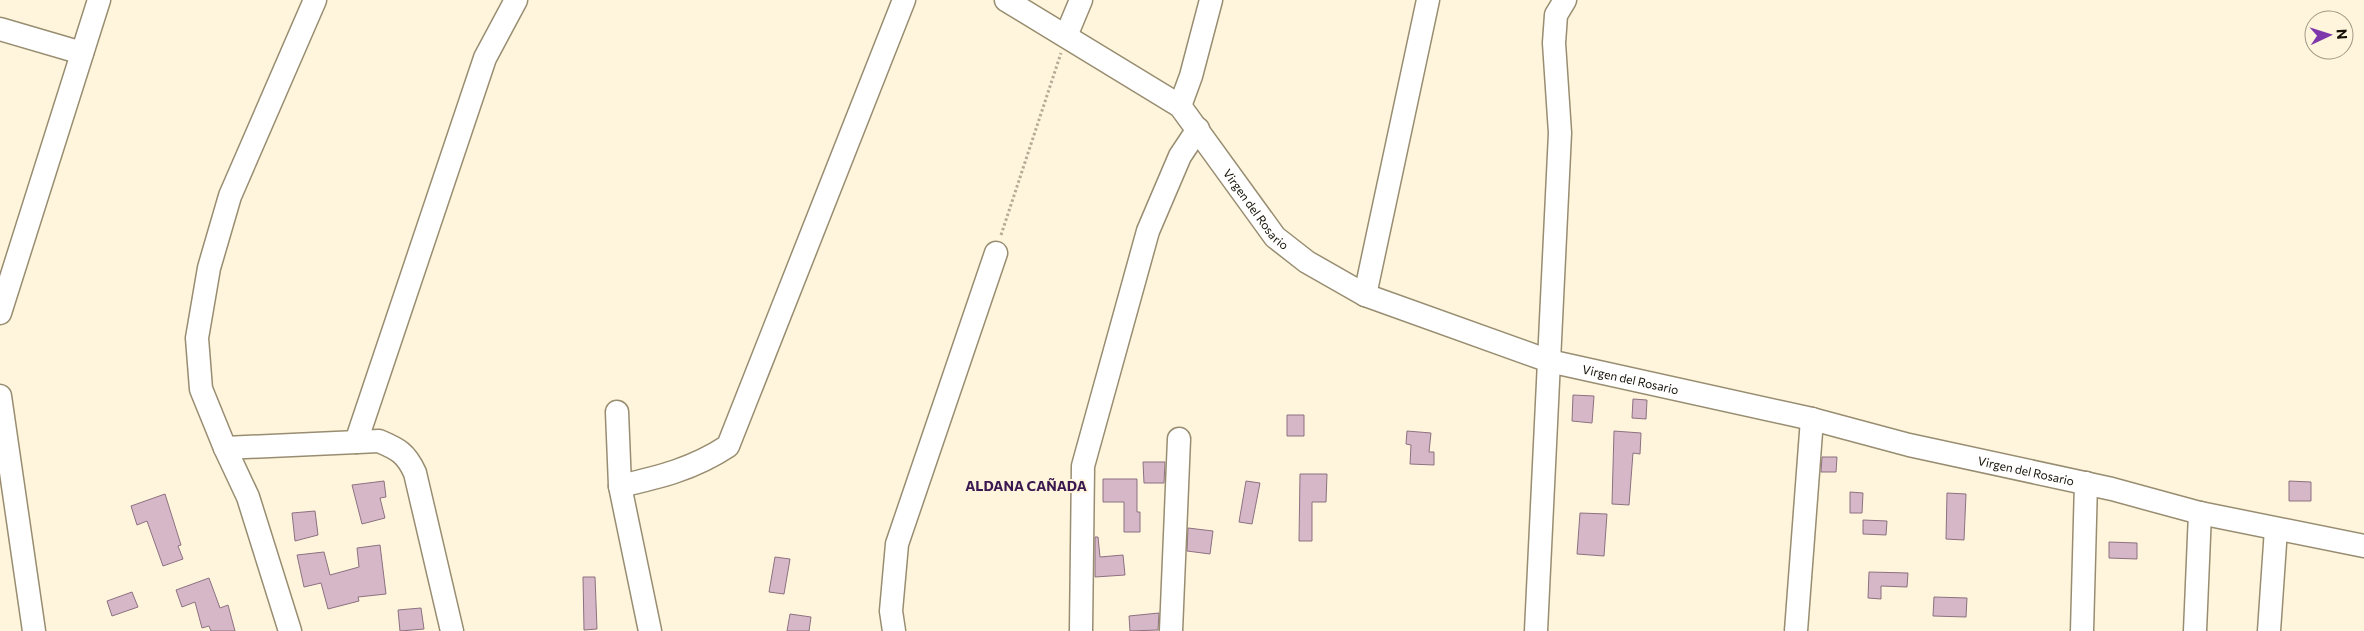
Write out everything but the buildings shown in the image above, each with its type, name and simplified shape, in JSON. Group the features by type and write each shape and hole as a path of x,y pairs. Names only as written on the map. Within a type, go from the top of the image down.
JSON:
{"street":[{"path":"0,313 99,0"},
{"path":"290,631 248,497 225,448 201,389 197,338 210,268 230,196 315,0"},
{"path":"356,442 485,58 516,0"},
{"path":"620,486 666,476 705,460 728,446 904,0"},
{"name":"Virgen del Rosario","path":"1006,0 1180,106 1275,237 1307,262 1365,294 1549,361 1812,419 1909,445 2086,483 2200,513 2364,546"},
{"path":"1066,36 1081,0"},
{"path":"1180,106 1192,76 1211,0"},
{"path":"1365,294 1428,0"},
{"path":"1536,631 1560,133 1554,43 1556,16 1564,0"},
{"path":"0,30 82,53"},
{"path":"1081,631 1083,466 1148,231 1180,156 1198,129"},
{"path":"894,631 891,612 897,544 996,253"},
{"path":"0,396 34,631"},
{"path":"617,412 620,486 650,631"},
{"path":"1796,631 1812,419"},
{"path":"1171,631 1179,439"},
{"path":"225,448 378,441 398,448 409,460 415,473 452,631"},
{"path":"2082,631 2086,483"},
{"path":"2195,631 2200,513"},
{"path":"2269,631 2276,529"}],"path":[{"path":"996,253 1066,36"}],"district":[{"name":"ALDANA CAÑADA","path":"1026,485"}]}
